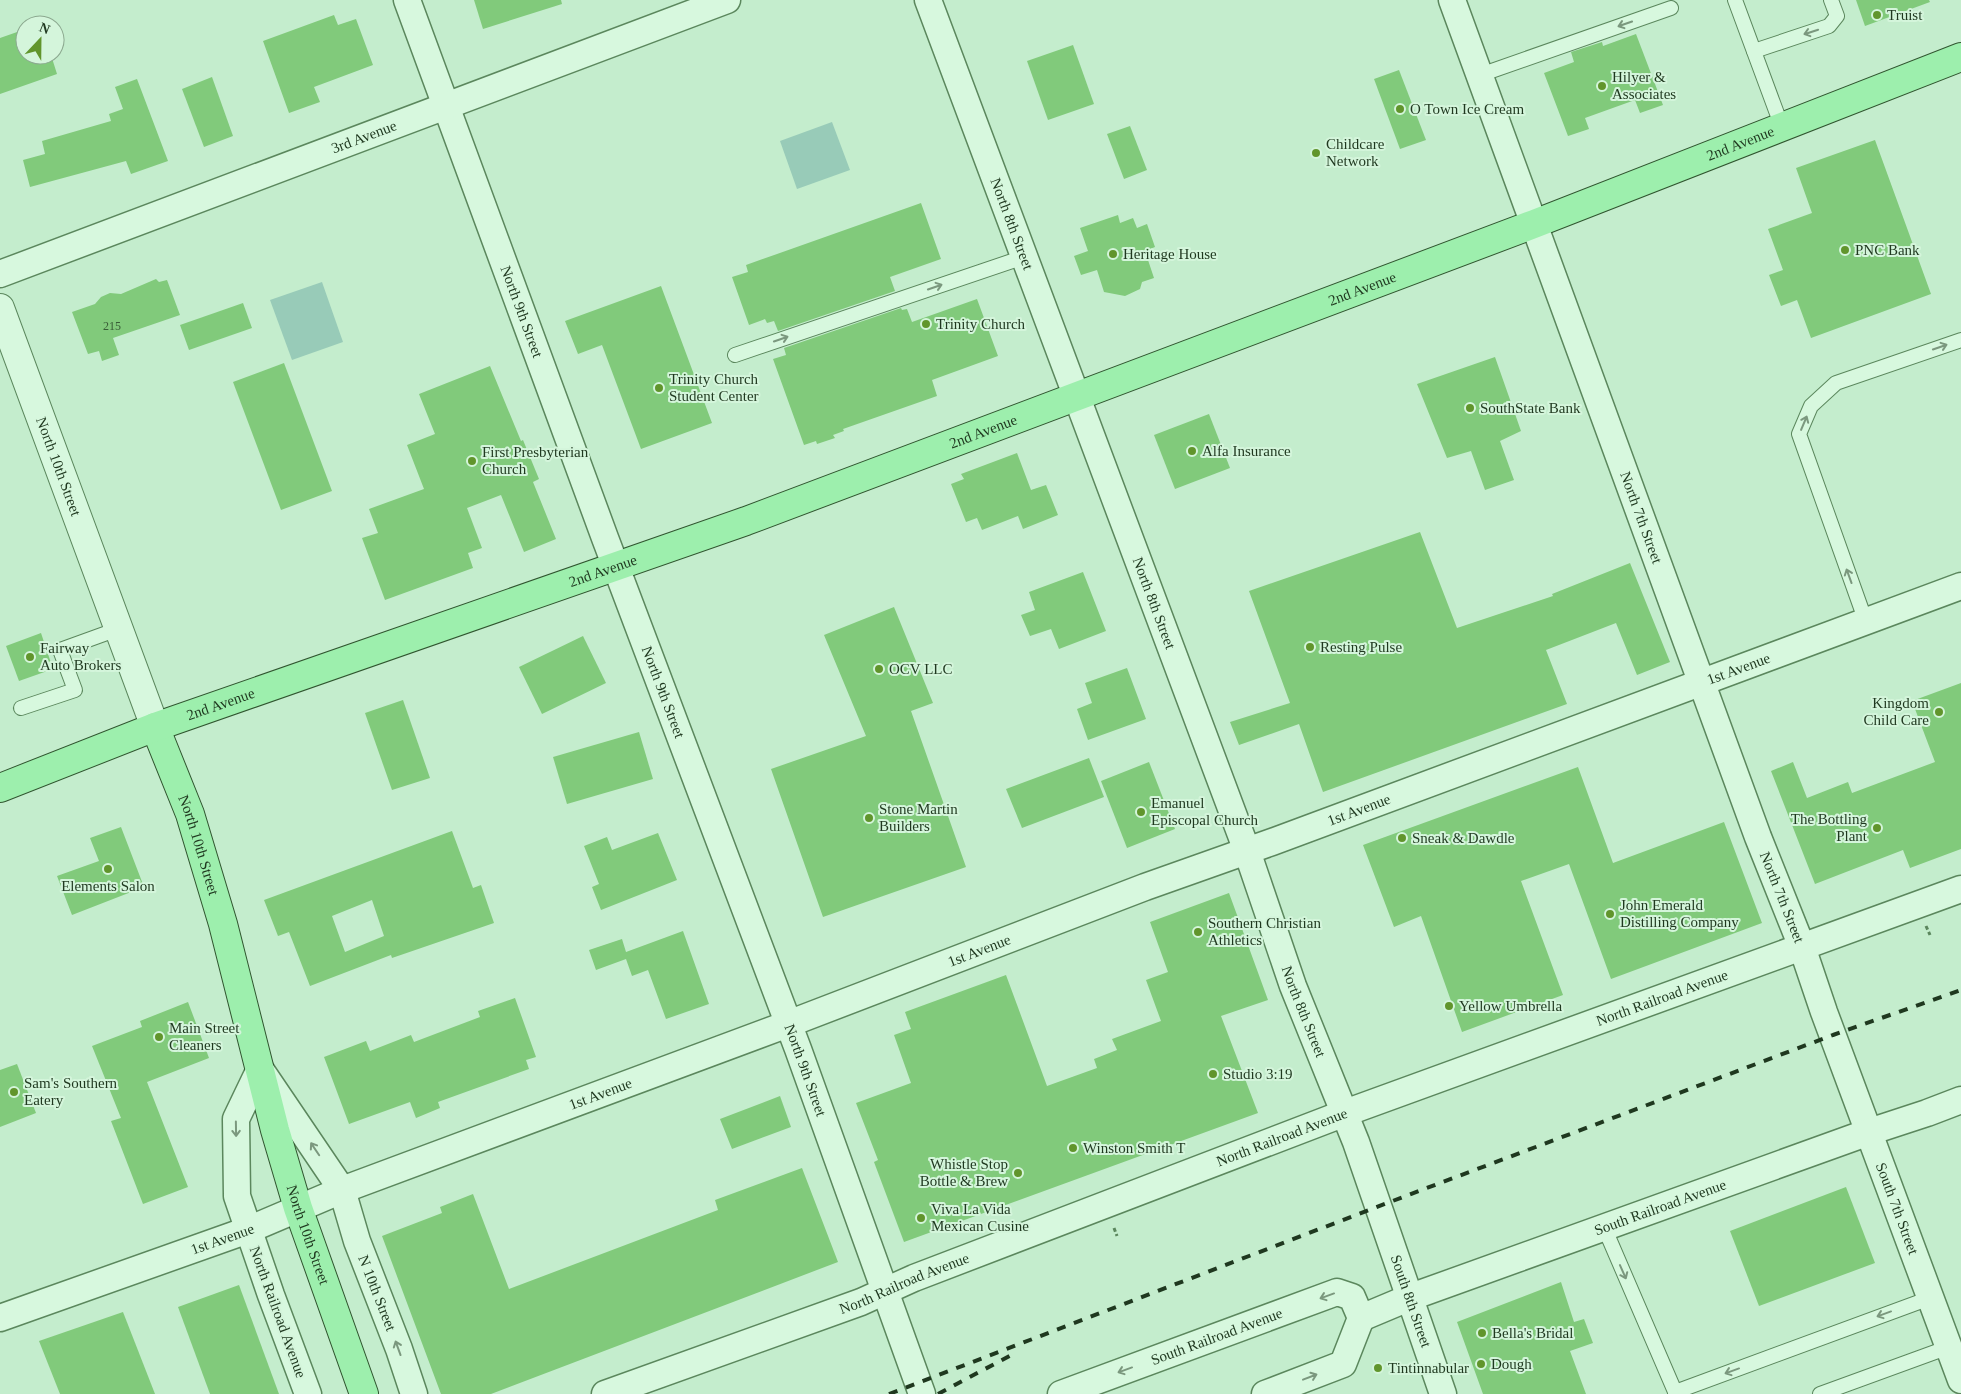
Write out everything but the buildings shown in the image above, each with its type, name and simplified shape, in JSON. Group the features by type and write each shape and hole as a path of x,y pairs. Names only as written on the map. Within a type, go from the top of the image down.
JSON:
{"main road":[{"name":"2nd Avenue","path":"2,782 357,655 616,567 755,517 1534,224 1961,57"},
{"name":"North 10th Street","path":"155,727 190,814 223,924 260,1069 307,1237 364,1394"}],"street":[{"name":"North 9th Street","path":"407,0 616,567 788,1024 921,1389"},
{"name":"3rd Avenue","path":"0,274 727,0"},
{"name":"North 8th Street","path":"928,0 1247,851 1293,986 1345,1113 1378,1206"},
{"name":"North 7th Street","path":"1452,0 1758,837 1802,947 1833,1035"},
{"name":"North 10th Street","path":"0,308 155,727"},
{"name":"1st Avenue","path":"0,1318 248,1230 342,1190 788,1024 1145,887 1247,851 1961,586"},
{"name":"North Railroad Avenue","path":"605,1394 886,1291 914,1278 1345,1113 1961,889"},
{"name":"South 7th Street","path":"1833,1035 1961,1380"},
{"name":"North Railroad Avenue","path":"260,1069 236,1119 237,1196 308,1394"},
{"name":"N 10th Street","path":"260,1069 342,1190 357,1242 399,1349 414,1394"},
{"name":"South Railroad Avenue","path":"1061,1394 1337,1292 1352,1297 1361,1318 1411,1297 1961,1100"},
{"name":"South 8th Street","path":"1378,1206 1443,1394"},
{"path":"1265,1394 1343,1364 1361,1318"}],"lane":[{"path":"1735,0 1782,127"},
{"path":"1754,51 1829,26 1837,16 1831,0"},
{"path":"1480,75 1670,8"},
{"path":"735,355 1024,257"},
{"path":"1866,622 1799,434 1811,406 1836,383 1961,340"},
{"path":"21,708 74,690 60,650 118,629"},
{"path":"1604,1227 1676,1393 1930,1298"},
{"path":"1820,1394 1948,1346"}],"green space":[{"path":"832,122 850,170 797,189 780,141"},
{"path":"322,282 343,342 292,360 270,300"}],"railway":[{"path":"889,1394 1403,1197 1833,1035 1961,990"},
{"path":"938,1394 1015,1353"}],"place":[{"name":"Truist","path":"1877,15"},
{"name":"Hilyer & Associates","path":"1602,86"},
{"name":"O Town Ice Cream","path":"1400,109"},
{"name":"Childcare Network","path":"1316,153"},
{"name":"PNC Bank","path":"1845,250"},
{"name":"Heritage House","path":"1113,254"},
{"name":"Trinity Church","path":"926,324"},
{"name":"Trinity Church Student Center","path":"659,388"},
{"name":"SouthState Bank","path":"1470,408"},
{"name":"Alfa Insurance","path":"1192,451"},
{"name":"First Presbyterian Church","path":"472,461"},
{"name":"Resting Pulse","path":"1310,647"},
{"name":"Fairway Auto Brokers","path":"30,657"},
{"name":"OCV LLC","path":"879,669"},
{"name":"Kingdom Child Care","path":"1939,712"},
{"name":"Emanuel Episcopal Church","path":"1141,812"},
{"name":"Stone Martin Builders","path":"869,818"},
{"name":"The Bottling Plant","path":"1877,828"},
{"name":"Sneak & Dawdle","path":"1402,838"},
{"name":"Elements Salon","path":"108,869"},
{"name":"John Emerald Distilling Company","path":"1610,914"},
{"name":"Southern Christian Athletics","path":"1198,932"},
{"name":"Yellow Umbrella","path":"1449,1006"},
{"name":"Main Street Cleaners","path":"159,1037"},
{"name":"Studio 3:19","path":"1213,1074"},
{"name":"Sam's Southern Eatery","path":"14,1092"},
{"name":"Winston Smith T","path":"1073,1148"},
{"name":"Whistle Stop Bottle & Brew","path":"1018,1173"},
{"name":"Viva La Vida Mexican Cusine","path":"921,1218"},
{"name":"Bella's Bridal","path":"1482,1333"},
{"name":"Dough","path":"1481,1364"},
{"name":"Tintinnabular","path":"1378,1368"}]}
